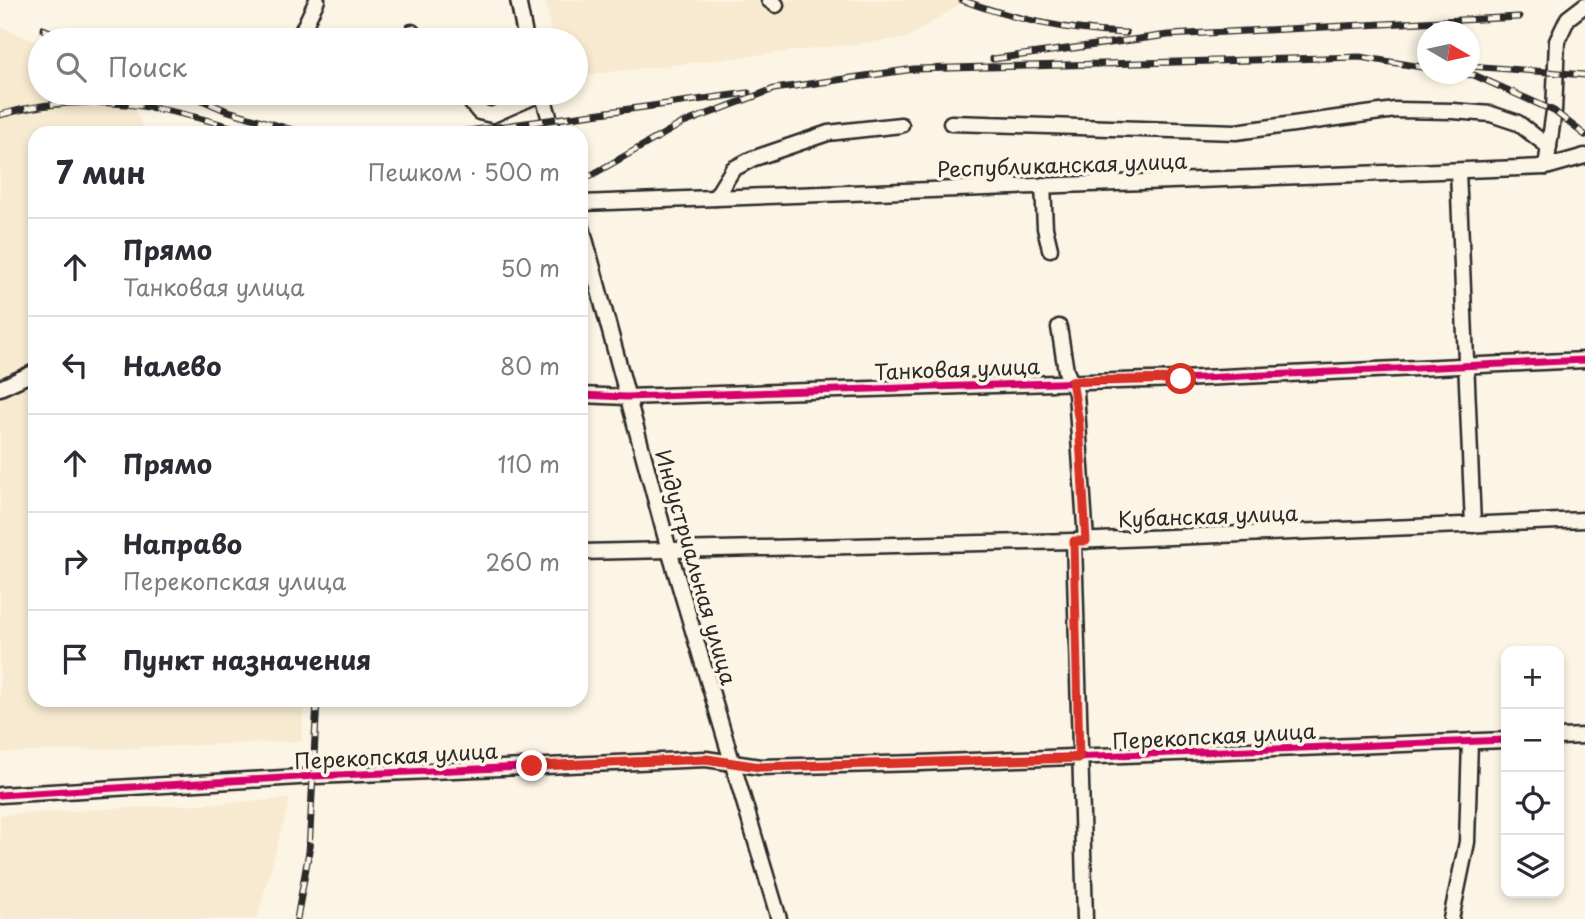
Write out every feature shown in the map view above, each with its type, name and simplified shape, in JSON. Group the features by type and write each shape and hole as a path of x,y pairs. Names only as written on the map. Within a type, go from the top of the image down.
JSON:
{"street":[{"path":"304,28 317,0"},
{"path":"518,0 524,28"},
{"path":"1546,167 1554,111 1557,41 1568,18 1585,5"},
{"path":"475,105 485,115 519,105"},
{"path":"546,105 552,126"},
{"path":"951,122 1236,132 1395,110 1453,111 1491,114 1518,123 1549,147"},
{"path":"715,198 733,169 752,159 828,133 901,125"},
{"name":"Республиканская улица","path":"588,203 1546,167 1585,156"},
{"path":"1458,171 1473,525"},
{"path":"1043,185 1045,228 1050,249"},
{"name":"Индустриальная улица","path":"588,251 669,550 779,919"},
{"path":"1059,327 1066,371 1072,381 1079,422 1079,758 1085,919"},
{"name":"Танковая улица","path":"588,396 1270,375 1585,360"},
{"path":"0,388 28,375"},
{"name":"Кубанская улица","path":"588,552 1080,541 1585,520"},
{"path":"1564,737 1585,736"},
{"name":"Перекопская улица","path":"0,795 328,775 706,759 760,767 1079,758 1501,740"},
{"path":"1451,919 1467,842 1470,741"}],"shaded area":[{"path":"545,0 967,0 907,38 588,75 588,28 551,28"},
{"path":"0,26 28,39 28,105 133,105 142,126 28,126 28,707 304,707 302,741 0,753"},
{"path":"290,799 257,919 0,919 0,815"}],"railway":[{"path":"962,0 1042,23 1126,33"},
{"path":"993,59 1168,35 1519,17"},
{"path":"588,177 681,124 774,89 914,69 1360,57 1417,66"},
{"path":"1480,67 1585,75"},
{"path":"1480,78 1554,111 1585,135"},
{"path":"505,126 748,93"},
{"path":"0,115 48,105"},
{"path":"134,105 228,126"},
{"path":"214,105 279,126"},
{"path":"297,919 309,851 317,707"}],"cycle path":[{"path":"588,395 626,397 1181,379 1585,360"},
{"path":"0,795 315,776 706,759 760,767 1501,740"}],"route":[{"path":"532,766 706,759 760,767 1079,758 1074,541 1086,541 1079,422 1072,381 1181,379"}]}
